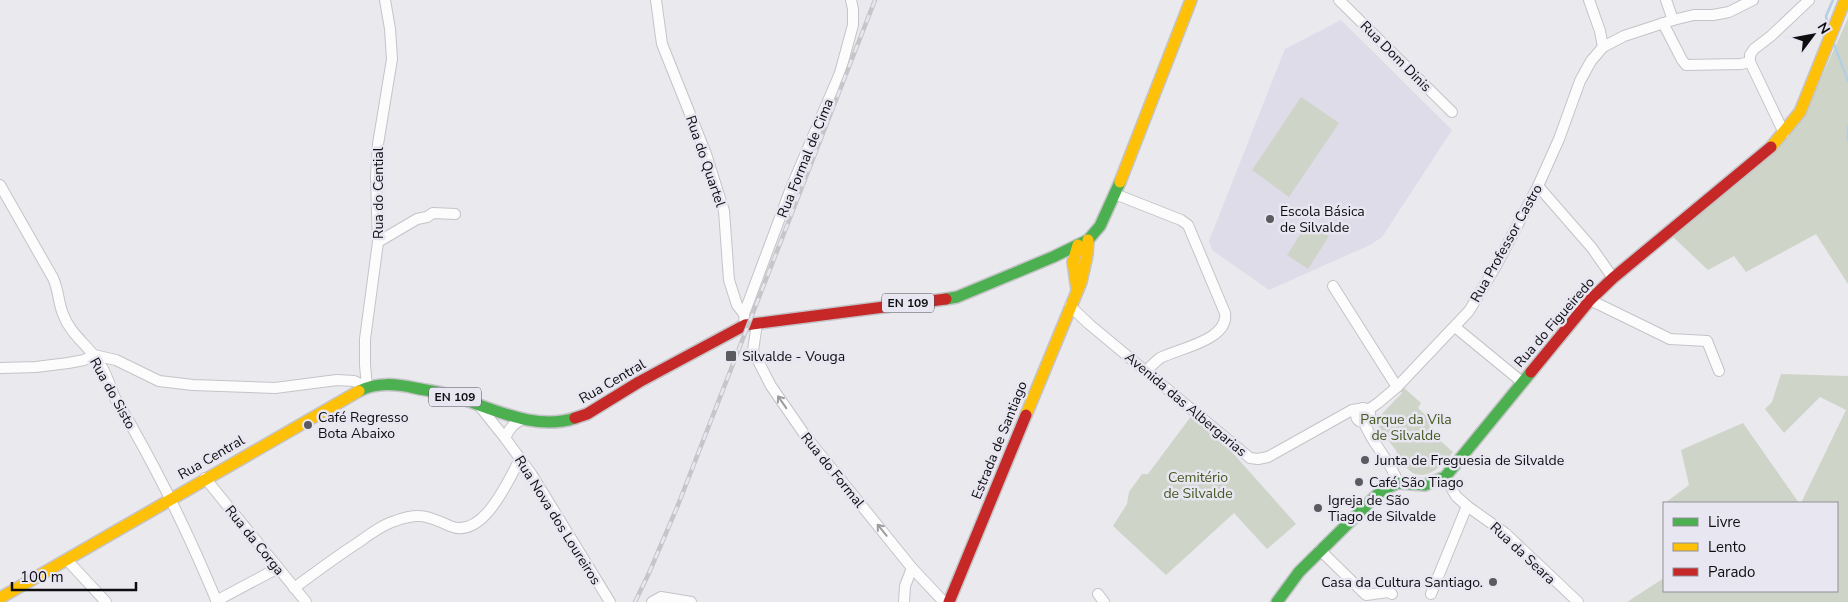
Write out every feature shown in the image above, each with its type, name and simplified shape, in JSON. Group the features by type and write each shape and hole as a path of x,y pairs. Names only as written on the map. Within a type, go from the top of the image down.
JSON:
{"main road":[{"path":"1072,251 1100,226 1115,194 1191,0"},
{"name":"Rua do Figueiredo","path":"1445,478 1590,300 1613,278 1773,146 1784,133 1800,112 1845,0"},
{"name":"Rua Central","path":"169,499 348,395 367,387 384,384 405,386 442,393 524,419 545,422 566,420 587,414 744,319 757,323 957,297 1072,251"},
{"name":"Estrada de Santiago","path":"949,602 1081,282 1079,269 1072,251"},
{"path":"1277,602 1299,572 1382,490 1398,483 1425,485 1445,478"},
{"name":"EN 109","path":"0,598 169,499"}],"street":[{"name":"Rua do Cential","path":"367,387 365,339 378,242 376,176 378,144 392,58 385,0"},
{"name":"Rua do Quartel","path":"656,0 662,44 706,154 724,211 729,280 744,319"},
{"name":"Rua Formal de Cima","path":"744,319 791,188 840,73 853,26 851,0"},
{"name":"Rua Dom Dinis","path":"1339,0 1452,112"},
{"path":"1589,0 1600,31 1603,47 1624,36 1668,21 1694,15 1714,15 1729,12 1754,0"},
{"path":"1666,0 1668,21 1682,60 1686,65 1741,64 1750,62"},
{"path":"1784,133 1750,62 1750,56 1754,49 1771,36 1809,0"},
{"name":"Rua Professor Castro","path":"1362,415 1397,387 1469,311 1538,186 1559,139 1580,81 1591,61 1603,47"},
{"name":"Rua do Sisto","path":"0,184 53,278 63,314 69,326 77,339 94,355 103,368 118,403 191,543 217,602"},
{"path":"1538,186 1592,248 1613,278"},
{"path":"1115,194 1181,220 1188,226 1226,313 1226,323 1218,333 1159,359 1146,371"},
{"path":"378,242 418,219 434,213 455,214"},
{"path":"1333,286 1397,387"},
{"path":"1590,300 1670,339 1707,341 1719,371"},
{"name":"Avenida das Albergarias","path":"1070,306 1250,458 1258,460 1268,457 1338,420 1362,415"},
{"name":"Rua do Formal","path":"757,323 753,351 771,386 807,438 912,568 944,602"},
{"path":"1455,327 1522,382"},
{"path":"0,368 36,367 68,363 84,360 94,355 116,360 159,381 193,385 275,388 337,380 354,380 367,387"},
{"name":"Rua Nova dos Loureiros","path":"478,405 520,459 570,535 610,602"},
{"path":"1362,415 1368,435 1392,466 1398,483"},
{"path":"505,438 511,427 516,422 524,419"},
{"path":"294,588 336,557 375,531 394,521 424,515 452,527 467,528 492,507 520,459"},
{"name":"Rua da Corga","path":"205,478 306,602"},
{"name":"Rua da Seara","path":"1445,478 1456,496 1506,533 1578,602"},
{"path":"1431,594 1467,506"},
{"path":"1320,550 1363,598 1388,592 1392,594"},
{"path":"66,560 106,602"},
{"path":"217,602 278,568"},
{"path":"904,602 905,586 912,568"},
{"path":"652,602 661,597 691,602"}],"shaded area":[{"path":"1341,20 1452,130 1382,237 1370,245 1269,290 1212,250 1209,241 1285,49"}],"green space":[{"path":"1848,18 1848,284 1816,234 1746,272 1734,256 1708,270 1671,235 1804,116"},
{"path":"1301,97 1339,123 1289,197 1252,170"},
{"path":"1309,221 1329,236 1308,269 1287,255"},
{"path":"1781,374 1848,376 1848,602 1627,602 1663,579 1663,592 1838,592 1838,502 1801,502 1846,410 1820,397 1784,433 1765,409 1772,402"},
{"name":"Parque da Vila de Silvalde","path":"1403,387 1421,403 1418,408 1433,422 1428,430 1453,452 1436,470 1425,475 1413,473 1406,467 1373,419 1377,414 1380,416 1402,393 1400,391"},
{"name":"Cemitério de Silvalde","path":"1192,415 1231,451 1296,524 1267,549 1234,513 1166,575 1113,526 1127,504 1129,492 1142,474 1148,474"},
{"path":"1743,423 1798,502 1666,502 1689,485 1681,450"}],"waterway":[{"path":"1828,28 1826,16 1833,0"},
{"path":"1833,42 1848,81"},
{"path":"1848,127 1848,141"}],"railway":[{"path":"635,602 678,505 875,0"}],"traffic: fast":[{"path":"946,299 957,297 1053,257 1088,240 1100,226 1120,182"},
{"path":"1277,602 1299,572 1382,490 1398,483 1425,485 1445,477 1531,372"},
{"path":"359,391 380,385 401,386 442,393 525,419 558,422 575,418"}],"traffic: slow":[{"path":"1120,182 1191,0"},
{"path":"1771,147 1800,112 1845,0"},
{"path":"1026,415 1081,282 1088,240"},
{"path":"1077,290 1073,262 1078,245"},
{"path":"0,598 359,391"}],"traffic: jam":[{"path":"1531,372 1590,300 1613,278 1771,147"},
{"path":"575,418 587,414 639,382 745,325 946,299"},
{"path":"949,602 1026,415"}],"place":[{"name":"Escola Básica de Silvalde","path":"1270,219"},
{"name":"Silvalde - Vouga","path":"731,356"},
{"name":"Café Regresso Bota Abaixo","path":"308,425"},
{"name":"Junta de Freguesia de Silvalde","path":"1365,460"},
{"name":"Café São Tiago","path":"1359,482"},
{"name":"Igreja de São Tiago de Silvalde","path":"1318,508"},
{"name":"Casa da Cultura Santiago.","path":"1493,582"}]}
